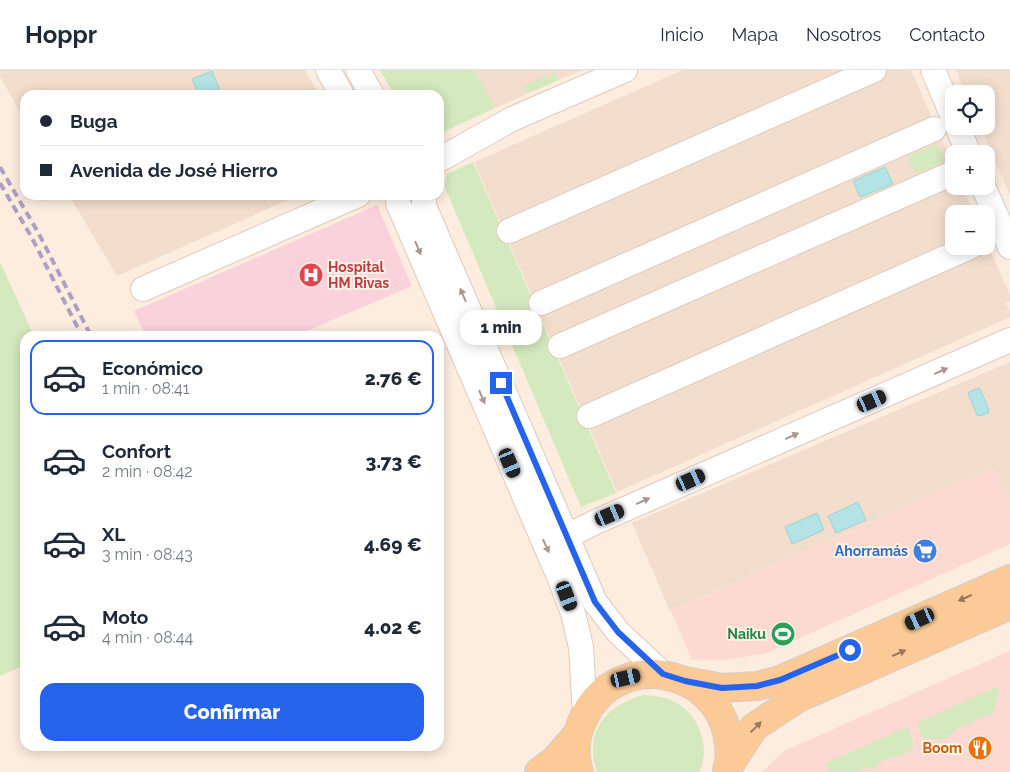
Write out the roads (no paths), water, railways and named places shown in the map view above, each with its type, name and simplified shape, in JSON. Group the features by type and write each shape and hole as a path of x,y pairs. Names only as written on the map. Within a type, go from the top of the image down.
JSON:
{"main road":[{"path":"539,772 556,760 581,725 594,701 605,690 626,678 644,674 722,688 757,686 780,680 1010,578"},
{"path":"727,770 754,726 798,698 1010,605"},
{"path":"674,678 707,696 722,717 730,741 727,770"},
{"path":"579,772 576,763 581,725"}],"street":[{"path":"328,70 339,90"},
{"path":"358,70 369,90"},
{"path":"444,157 512,119 625,70"},
{"path":"509,231 874,70"},
{"path":"932,70 945,114"},
{"path":"541,304 945,125"},
{"path":"560,346 945,177"},
{"path":"988,195 1010,246"},
{"path":"142,289 347,200"},
{"path":"391,200 560,579 573,613 581,647 581,725"},
{"path":"396,200 410,203 416,200"},
{"path":"425,200 424,206 595,602 618,632 674,678"},
{"path":"589,416 952,255"},
{"path":"567,536 1010,340"}],"water":[{"path":"212,71 220,90 197,90 192,79"},
{"path":"885,167 893,184 860,197 853,181"},
{"path":"978,388 989,410 988,413 980,416 977,415 968,394"},
{"path":"858,502 866,520 836,533 828,516"},
{"path":"817,513 824,530 792,544 785,527"}],"railway":[{"path":"0,167 39,234 88,331"},
{"path":"0,183 32,238 79,331"}],"place":[{"name":"Hospital HM Rivas","path":"311,275"},
{"name":"Ahorramás","path":"925,551"},
{"name":"Naiku","path":"783,634"},
{"name":"Boom","path":"980,748"}]}
